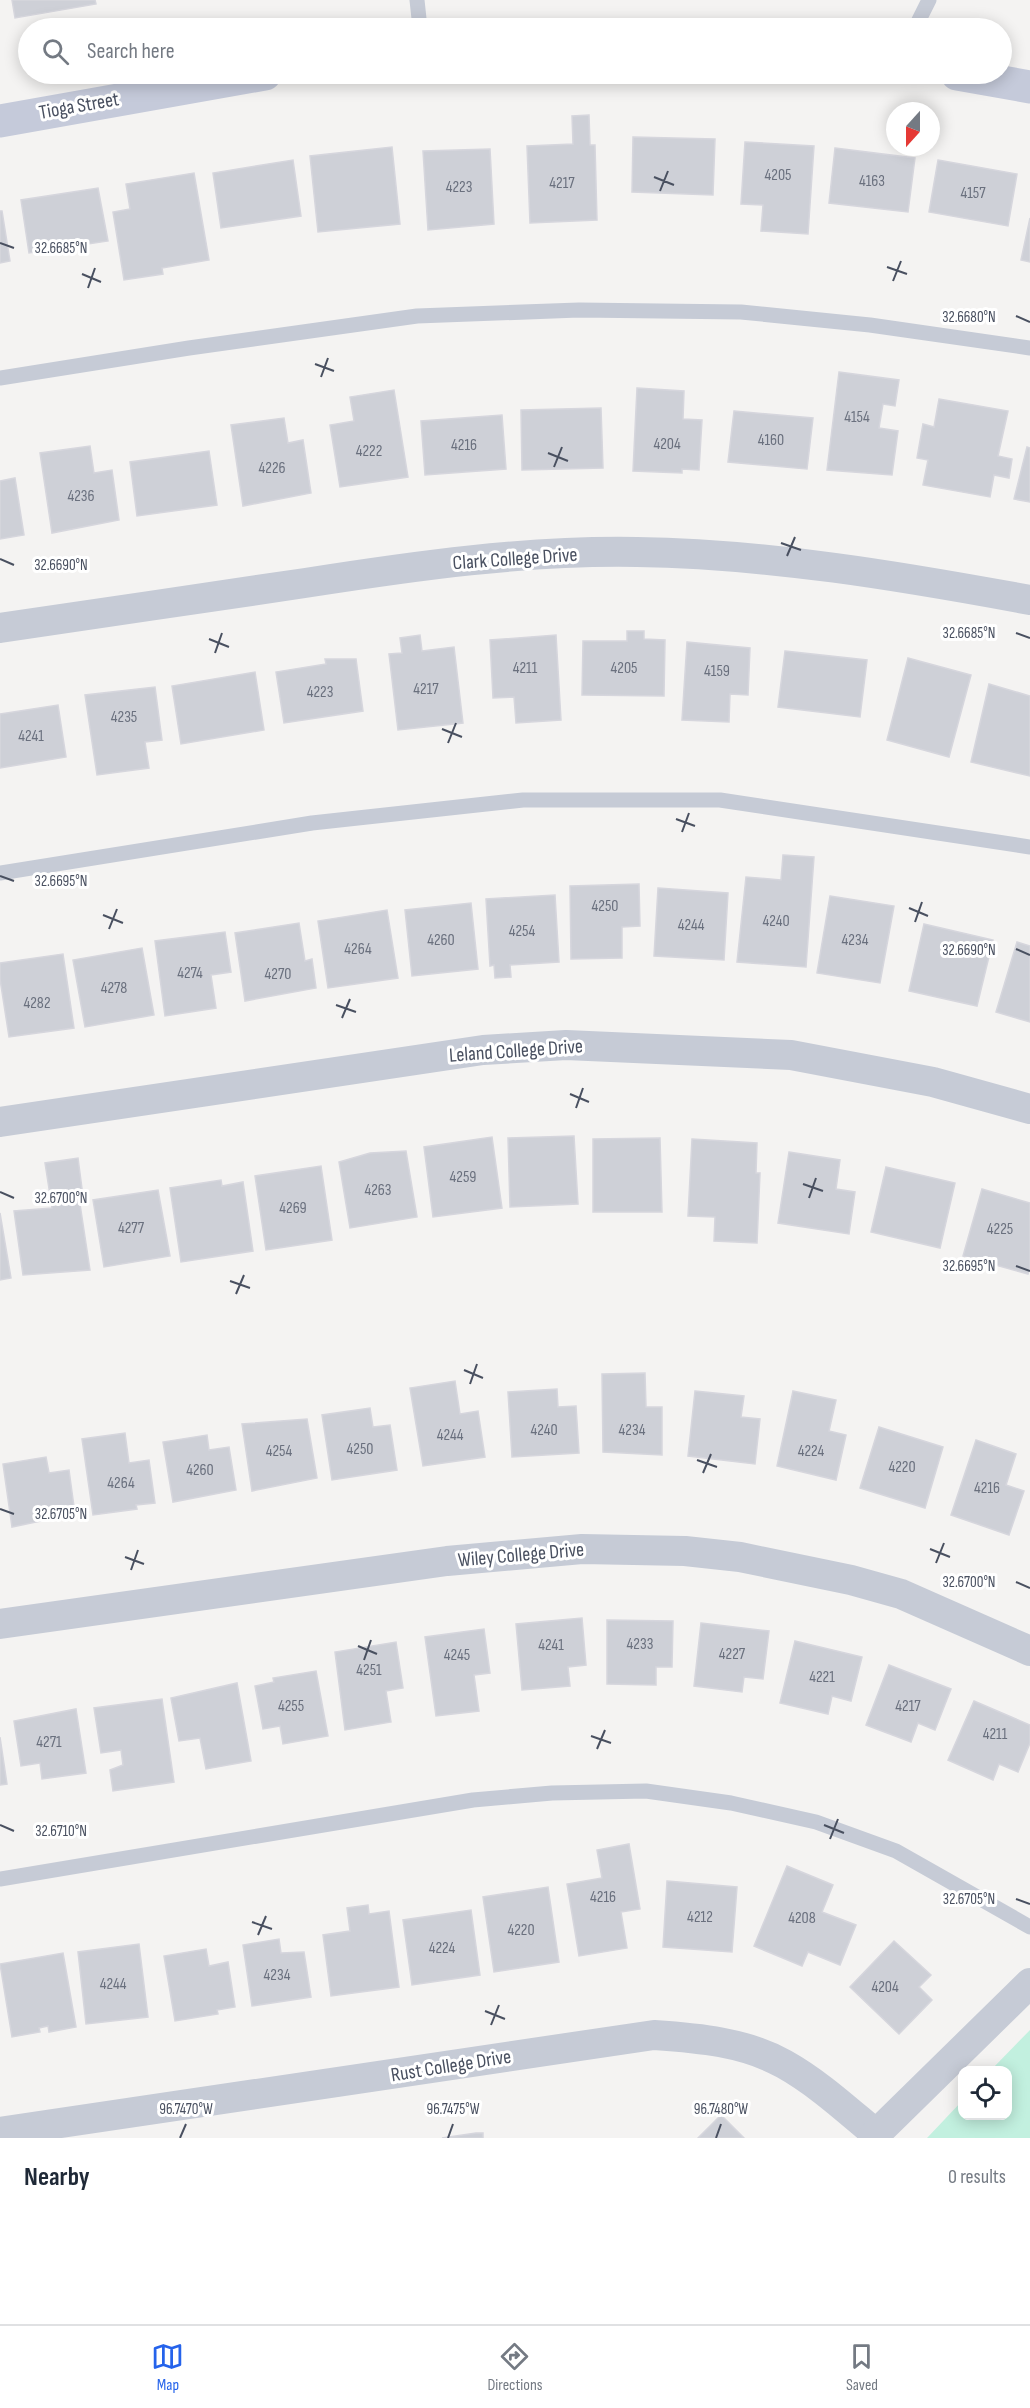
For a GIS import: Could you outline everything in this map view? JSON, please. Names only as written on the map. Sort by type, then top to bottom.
[{"type":"street","name":"Tioga Street","points":[[0,121],[209,84]]},
{"type":"street","points":[[1012,84],[1030,87]]},
{"type":"street","name":"Clark College Drive","points":[[0,628],[374,572],[512,556],[636,552],[768,559],[935,582],[1030,600]]},
{"type":"street","name":"Leland College Drive","points":[[0,1122],[483,1050],[566,1045],[791,1055],[933,1082],[1030,1109]]},
{"type":"street","name":"Wiley College Drive","points":[[0,1624],[447,1561],[582,1549],[685,1551],[740,1557],[901,1594],[1030,1651]]},
{"type":"street","points":[[874,2136],[1030,1983]]},
{"type":"street","name":"Rust College Drive","points":[[0,2132],[654,2035],[697,2038],[739,2046],[783,2063],[824,2092],[874,2136]]},
{"type":"lane","points":[[417,0],[419,18]]},
{"type":"lane","points":[[920,18],[929,0]]},
{"type":"lane","points":[[0,378],[405,318],[579,310],[741,312],[870,325],[1030,348]]},
{"type":"lane","points":[[0,873],[312,823],[523,800],[720,800],[1030,847]]},
{"type":"lane","points":[[0,1879],[473,1800],[552,1793],[645,1791],[731,1803],[816,1822],[896,1851],[1030,1927]]},
{"type":"green space","points":[[1030,2030],[1030,2138],[927,2138],[958,2105],[958,2120],[1012,2120],[1012,2066],[995,2066]]},
{"type":"building","points":[[12,0],[95,0],[96,4],[15,18]]},
{"type":"building","points":[[589,115],[590,145],[595,145],[597,220],[530,223],[527,146],[573,144],[572,116]]},
{"type":"building","points":[[633,137],[715,139],[713,195],[632,192]]},
{"type":"building","points":[[745,142],[814,146],[808,234],[761,231],[763,205],[741,204]]},
{"type":"building","points":[[392,147],[400,224],[318,232],[310,156]]},
{"type":"building","points":[[835,148],[915,158],[908,212],[829,203]]},
{"type":"building","points":[[490,149],[494,224],[428,230],[423,151]]},
{"type":"building","points":[[293,160],[301,216],[221,228],[213,173]]},
{"type":"building","points":[[938,160],[1017,174],[1008,226],[929,212]]},
{"type":"building","points":[[194,173],[209,260],[162,268],[163,274],[124,280],[113,212],[130,209],[126,184]]},
{"type":"building","points":[[98,188],[108,241],[29,253],[21,200]]},
{"type":"building","points":[[0,211],[2,211],[10,261],[0,263]]},
{"type":"building","points":[[1030,218],[1030,262],[1021,260]]},
{"type":"building","points":[[839,372],[899,380],[895,406],[883,404],[879,428],[898,431],[892,475],[827,470]]},
{"type":"building","points":[[637,388],[684,391],[683,419],[702,420],[699,470],[682,469],[682,473],[633,471]]},
{"type":"building","points":[[394,390],[408,477],[340,487],[330,425],[354,421],[350,397]]},
{"type":"building","points":[[939,399],[1008,411],[998,456],[1012,459],[1009,478],[994,475],[990,497],[923,485],[928,460],[917,458],[923,424],[934,427]]},
{"type":"building","points":[[601,408],[603,468],[522,470],[521,410]]},
{"type":"building","points":[[734,411],[813,418],[807,469],[728,462]]},
{"type":"building","points":[[502,415],[506,469],[425,475],[421,421]]},
{"type":"building","points":[[284,418],[288,443],[303,440],[311,493],[243,506],[231,425]]},
{"type":"building","points":[[90,446],[94,473],[112,470],[119,520],[52,533],[40,453]]},
{"type":"building","points":[[1027,447],[1030,448],[1030,502],[1014,499]]},
{"type":"building","points":[[209,451],[217,505],[137,516],[130,462]]},
{"type":"building","points":[[15,478],[24,535],[0,539],[0,481]]},
{"type":"building","points":[[627,631],[644,631],[644,639],[665,640],[664,696],[582,695],[583,641],[627,641]]},
{"type":"building","points":[[420,635],[422,651],[454,647],[463,723],[398,730],[389,654],[402,653],[400,638]]},
{"type":"building","points":[[556,635],[561,720],[516,723],[514,697],[493,698],[490,640]]},
{"type":"building","points":[[687,642],[750,648],[748,695],[730,694],[729,722],[682,720]]},
{"type":"building","points":[[785,651],[867,660],[860,717],[778,707]]},
{"type":"building","points":[[908,658],[971,675],[949,757],[887,740]]},
{"type":"building","points":[[325,659],[356,659],[363,711],[284,723],[276,672],[326,664]]},
{"type":"building","points":[[255,672],[264,730],[181,744],[172,686]]},
{"type":"building","points":[[989,684],[1030,696],[1030,776],[971,762]]},
{"type":"building","points":[[155,687],[162,740],[145,742],[149,768],[97,775],[85,695]]},
{"type":"building","points":[[58,705],[66,757],[0,768],[0,714]]},
{"type":"building","points":[[783,855],[814,857],[806,967],[737,962],[746,877],[781,880]]},
{"type":"building","points":[[639,884],[640,926],[622,927],[622,958],[571,959],[570,886]]},
{"type":"building","points":[[658,888],[728,893],[724,960],[654,956]]},
{"type":"building","points":[[555,895],[559,962],[510,965],[511,977],[495,978],[494,965],[490,966],[486,899]]},
{"type":"building","points":[[830,896],[894,906],[880,983],[817,973]]},
{"type":"building","points":[[471,903],[478,969],[412,976],[405,910]]},
{"type":"building","points":[[387,910],[398,978],[328,988],[318,921]]},
{"type":"building","points":[[299,923],[305,961],[312,959],[316,988],[245,1001],[235,933]]},
{"type":"building","points":[[924,924],[993,940],[977,1006],[909,991]]},
{"type":"building","points":[[225,932],[231,972],[211,975],[216,1008],[165,1016],[155,941]]},
{"type":"building","points":[[1017,942],[1030,946],[1030,1022],[996,1012]]},
{"type":"building","points":[[142,948],[154,1015],[85,1027],[73,960]]},
{"type":"building","points":[[63,954],[74,1028],[9,1037],[0,979],[0,963]]},
{"type":"building","points":[[574,1136],[578,1204],[510,1207],[508,1138]]},
{"type":"building","points":[[492,1137],[502,1208],[433,1217],[424,1147]]},
{"type":"building","points":[[660,1138],[662,1212],[593,1212],[593,1139]]},
{"type":"building","points":[[692,1139],[757,1143],[756,1173],[760,1173],[757,1243],[714,1241],[715,1217],[688,1216]]},
{"type":"building","points":[[406,1151],[417,1217],[350,1228],[339,1162],[370,1153]]},
{"type":"building","points":[[789,1152],[840,1160],[836,1189],[855,1192],[849,1234],[778,1223]]},
{"type":"building","points":[[78,1158],[84,1204],[80,1204],[90,1270],[23,1275],[14,1211],[52,1208],[45,1163]]},
{"type":"building","points":[[321,1166],[332,1240],[266,1250],[255,1176]]},
{"type":"building","points":[[886,1167],[955,1183],[940,1248],[871,1232]]},
{"type":"building","points":[[221,1180],[222,1186],[243,1182],[253,1251],[181,1262],[170,1188]]},
{"type":"building","points":[[982,1189],[1030,1203],[1030,1267],[1028,1274],[963,1256]]},
{"type":"building","points":[[158,1190],[170,1256],[104,1267],[93,1200]]},
{"type":"building","points":[[0,1213],[11,1278],[0,1280]]},
{"type":"building","points":[[645,1373],[646,1407],[662,1407],[662,1455],[603,1452],[602,1374]]},
{"type":"building","points":[[455,1381],[460,1414],[478,1411],[485,1457],[423,1466],[410,1388]]},
{"type":"building","points":[[557,1389],[558,1407],[576,1406],[579,1453],[512,1457],[508,1392]]},
{"type":"building","points":[[695,1391],[744,1396],[741,1417],[760,1419],[755,1464],[688,1456]]},
{"type":"building","points":[[793,1391],[836,1400],[829,1431],[846,1435],[836,1480],[777,1466]]},
{"type":"building","points":[[370,1408],[373,1427],[390,1425],[397,1470],[332,1480],[322,1415]]},
{"type":"building","points":[[307,1419],[317,1478],[252,1491],[242,1424]]},
{"type":"building","points":[[879,1427],[943,1447],[925,1508],[860,1488]]},
{"type":"building","points":[[125,1433],[129,1463],[149,1460],[155,1503],[136,1505],[137,1509],[93,1515],[82,1439]]},
{"type":"building","points":[[207,1435],[209,1450],[229,1447],[236,1490],[173,1502],[163,1442]]},
{"type":"building","points":[[976,1440],[1016,1454],[1006,1485],[1024,1491],[1009,1535],[951,1515]]},
{"type":"building","points":[[46,1457],[49,1473],[69,1470],[75,1514],[12,1527],[3,1464]]},
{"type":"building","points":[[582,1618],[586,1665],[568,1667],[570,1686],[522,1690],[516,1624]]},
{"type":"building","points":[[607,1620],[673,1621],[672,1667],[656,1667],[656,1685],[607,1684]]},
{"type":"building","points":[[701,1623],[769,1631],[763,1679],[744,1677],[742,1692],[694,1686]]},
{"type":"building","points":[[484,1629],[490,1673],[474,1675],[479,1711],[436,1716],[425,1637]]},
{"type":"building","points":[[795,1641],[862,1657],[851,1701],[832,1696],[828,1714],[780,1703]]},
{"type":"building","points":[[396,1642],[403,1688],[386,1691],[391,1722],[345,1730],[335,1652]]},
{"type":"building","points":[[889,1665],[951,1689],[935,1730],[918,1723],[911,1742],[866,1725]]},
{"type":"building","points":[[316,1671],[328,1736],[283,1744],[280,1726],[263,1729],[255,1686],[274,1682],[273,1678]]},
{"type":"building","points":[[237,1683],[251,1761],[206,1769],[200,1738],[179,1741],[171,1698]]},
{"type":"building","points":[[162,1699],[174,1782],[113,1791],[110,1770],[123,1765],[121,1750],[101,1753],[94,1708]]},
{"type":"building","points":[[974,1701],[1030,1725],[1030,1743],[1018,1772],[999,1764],[993,1780],[948,1760]]},
{"type":"building","points":[[76,1709],[86,1773],[42,1779],[40,1763],[21,1766],[14,1721]]},
{"type":"building","points":[[0,1737],[7,1784],[0,1785]]},
{"type":"building","points":[[629,1844],[640,1909],[621,1912],[627,1948],[579,1956],[567,1884],[602,1878],[597,1850]]},
{"type":"building","points":[[787,1866],[833,1885],[822,1912],[856,1925],[840,1965],[808,1952],[802,1966],[754,1946]]},
{"type":"building","points":[[667,1881],[737,1887],[732,1952],[663,1947]]},
{"type":"building","points":[[548,1887],[559,1962],[494,1972],[483,1897]]},
{"type":"building","points":[[368,1905],[369,1914],[389,1911],[399,1987],[331,1996],[323,1935],[350,1931],[347,1908]]},
{"type":"building","points":[[471,1910],[480,1975],[412,1985],[403,1920]]},
{"type":"building","points":[[279,1939],[281,1953],[304,1952],[311,1997],[252,2006],[243,1945]]},
{"type":"building","points":[[894,1941],[931,1975],[919,1987],[932,2000],[899,2034],[850,1987]]},
{"type":"building","points":[[139,1944],[148,2017],[86,2024],[78,1952]]},
{"type":"building","points":[[206,1949],[209,1966],[228,1962],[235,2007],[217,2010],[218,2014],[175,2021],[164,1956]]},
{"type":"building","points":[[63,1953],[76,2027],[49,2032],[48,2026],[39,2028],[40,2032],[12,2037],[0,1964]]},
{"type":"building","points":[[721,2115],[744,2138],[698,2138]]},
{"type":"building","points":[[483,2133],[483,2138],[442,2138]]}]
